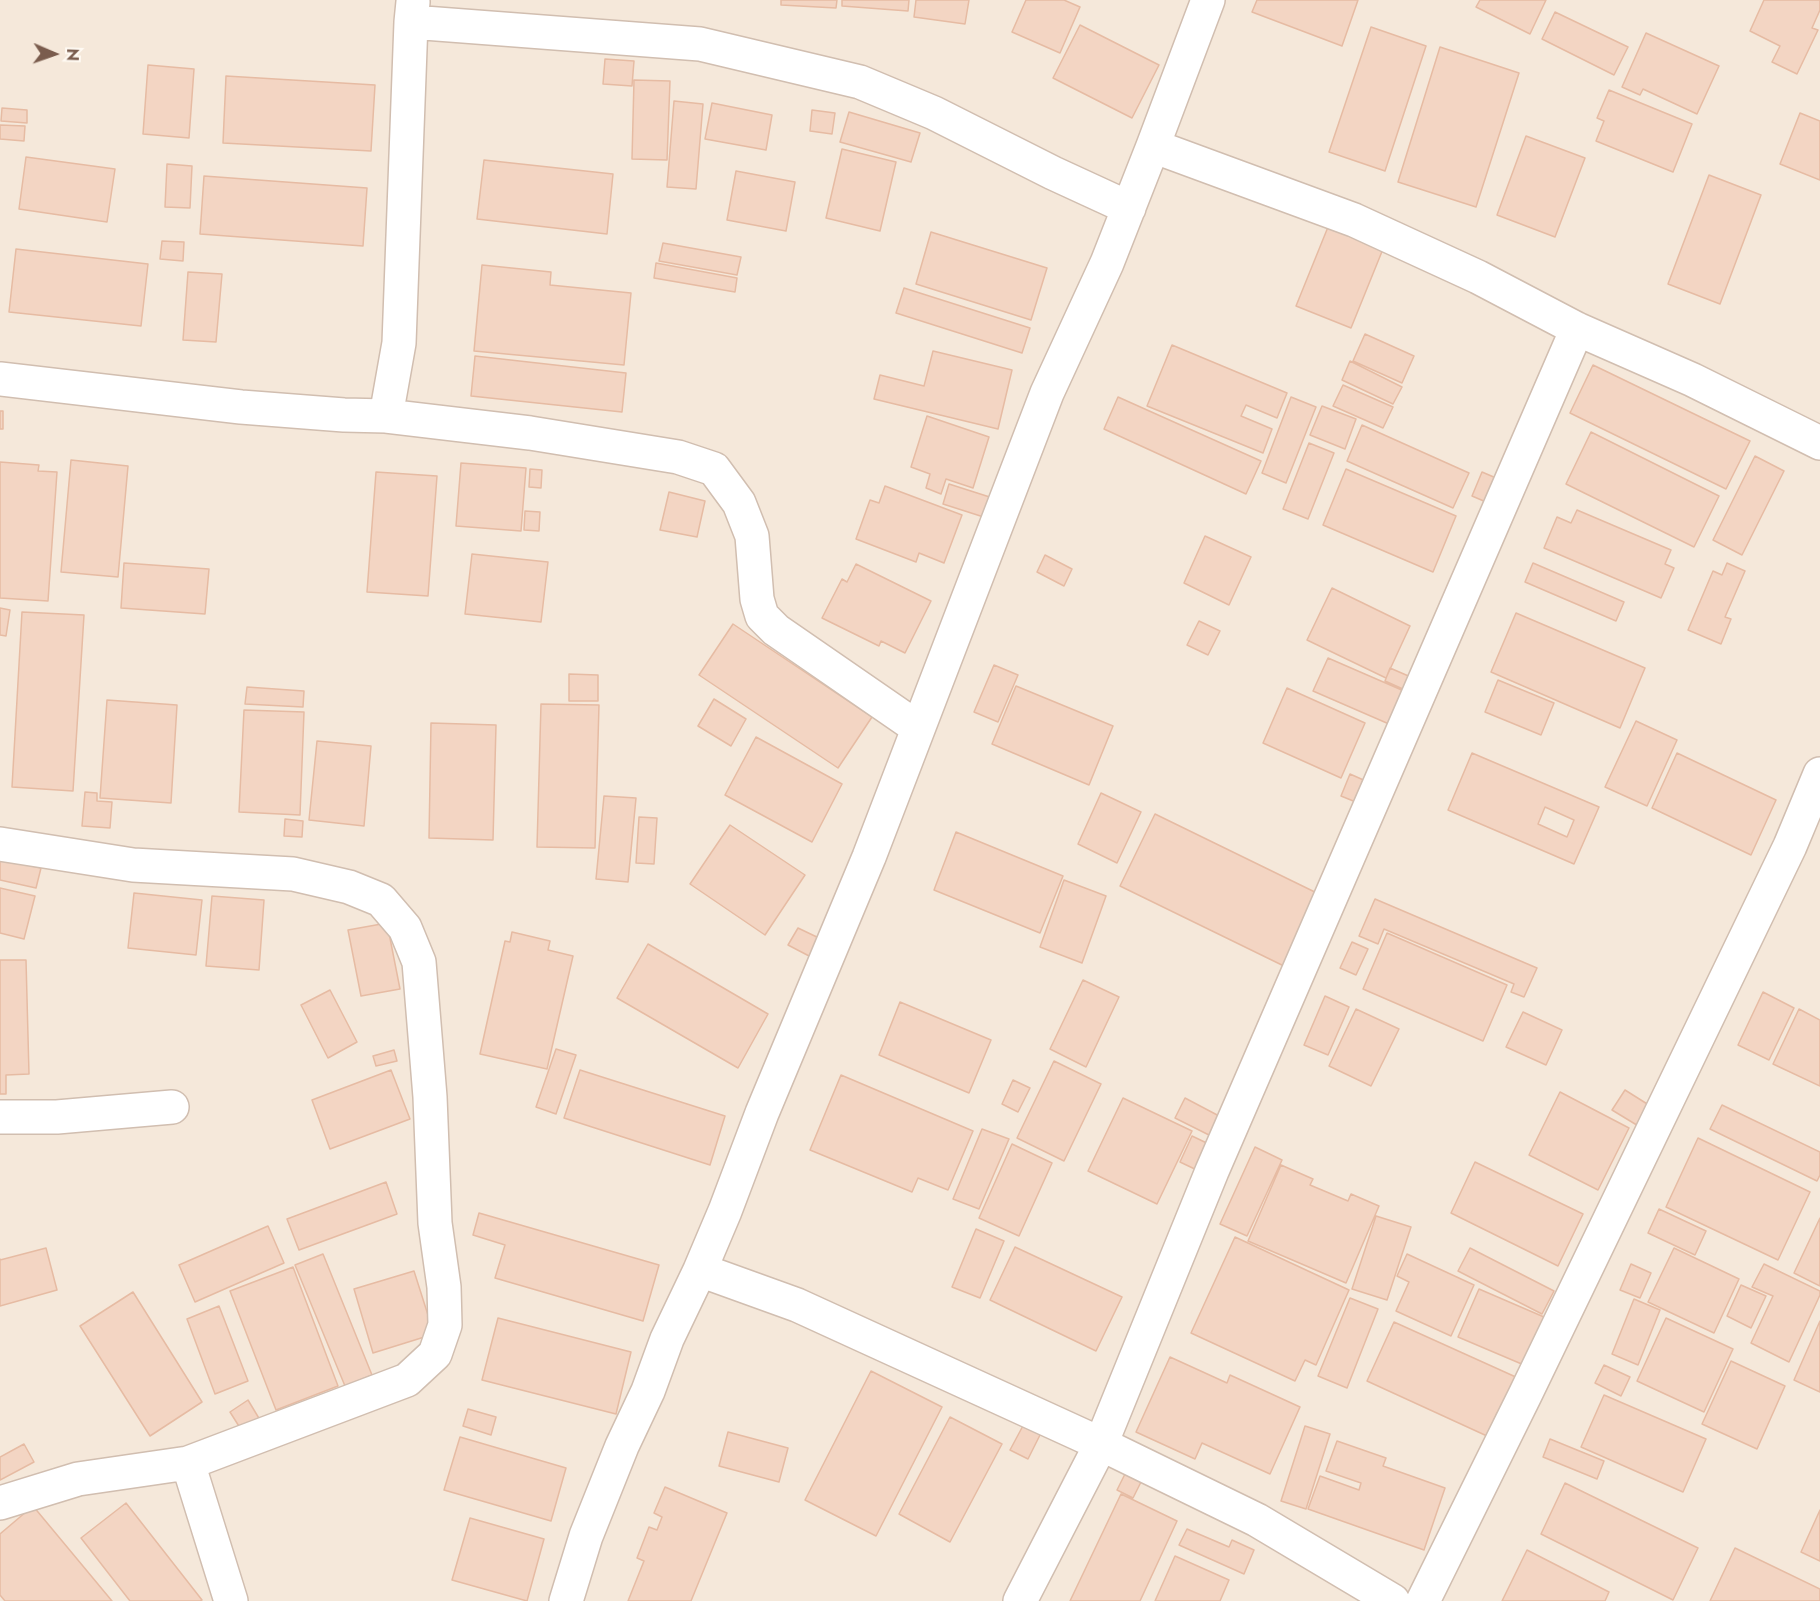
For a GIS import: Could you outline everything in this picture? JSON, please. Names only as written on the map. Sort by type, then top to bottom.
[{"type":"street","points":[[566,1601],[586,1536],[622,1446],[725,1211],[762,1113],[869,857],[1047,393],[1107,263],[1208,0]]},
{"type":"street","points":[[386,416],[399,343],[412,11],[700,44],[860,82],[934,113],[1053,173],[1129,208]]},
{"type":"street","points":[[1153,146],[1354,220],[1478,277],[1577,329],[1693,380],[1820,443]]},
{"type":"street","points":[[1020,1601],[1101,1444],[1217,1160],[1577,329]]},
{"type":"street","points":[[0,379],[241,407],[386,416],[530,433],[678,457],[714,469],[739,503],[752,536],[757,599],[762,616],[776,630],[918,728]]},
{"type":"street","points":[[1423,1601],[1790,846],[1820,774]]},
{"type":"street","points":[[0,844],[132,865],[293,874],[349,887],[381,900],[405,928],[419,962],[430,1097],[435,1223],[444,1287],[445,1325],[435,1354],[407,1380],[188,1463],[78,1479],[0,1503]]},
{"type":"street","points":[[0,1117],[57,1117],[172,1107]]},
{"type":"street","points":[[700,1270],[797,1305],[1101,1444],[1257,1520],[1394,1601]]},
{"type":"street","points":[[188,1463],[231,1601]]},
{"type":"shaded area","points":[[0,0],[1820,0],[1820,1601],[0,1601]]},
{"type":"building","points":[[781,0],[837,0],[836,8],[781,5]]},
{"type":"building","points":[[842,0],[909,0],[908,11],[842,6]]},
{"type":"building","points":[[916,0],[969,0],[965,24],[914,17]]},
{"type":"building","points":[[1026,0],[1064,0],[1080,7],[1060,53],[1012,32]]},
{"type":"building","points":[[1257,0],[1358,0],[1342,46],[1252,12]]},
{"type":"building","points":[[1480,0],[1546,0],[1530,34],[1476,7]]},
{"type":"building","points":[[1764,0],[1820,0],[1820,10],[1812,28],[1818,30],[1797,74],[1772,62],[1780,46],[1750,31]]},
{"type":"building","points":[[1555,12],[1628,47],[1614,75],[1542,39]]},
{"type":"building","points":[[1080,25],[1159,65],[1132,118],[1053,78]]},
{"type":"building","points":[[1371,27],[1426,46],[1385,171],[1329,152]]},
{"type":"building","points":[[1646,33],[1719,66],[1697,114],[1643,89],[1640,95],[1622,87]]},
{"type":"building","points":[[1440,47],[1519,73],[1476,207],[1398,182]]},
{"type":"building","points":[[605,59],[634,61],[632,86],[603,84]]},
{"type":"building","points":[[148,65],[194,69],[189,138],[143,134]]},
{"type":"building","points":[[226,76],[375,85],[371,151],[223,143]]},
{"type":"building","points":[[634,80],[670,81],[667,160],[632,159]]},
{"type":"building","points":[[1609,90],[1692,124],[1673,172],[1596,141],[1604,121],[1597,118]]},
{"type":"building","points":[[674,101],[703,104],[696,189],[667,187]]},
{"type":"building","points":[[712,103],[772,115],[766,150],[705,139]]},
{"type":"building","points":[[2,108],[27,110],[27,123],[1,121]]},
{"type":"building","points":[[812,110],[835,113],[832,134],[810,131]]},
{"type":"building","points":[[849,112],[920,133],[911,162],[840,142]]},
{"type":"building","points":[[1800,113],[1820,121],[1820,180],[1780,164]]},
{"type":"building","points":[[0,125],[25,126],[24,141],[0,139]]},
{"type":"building","points":[[1526,136],[1585,158],[1555,237],[1497,215]]},
{"type":"building","points":[[842,149],[896,162],[880,231],[826,218]]},
{"type":"building","points":[[26,157],[115,169],[107,222],[19,209]]},
{"type":"building","points":[[484,160],[613,174],[607,234],[477,219]]},
{"type":"building","points":[[167,164],[192,166],[190,208],[165,207]]},
{"type":"building","points":[[736,171],[795,182],[786,231],[727,220]]},
{"type":"building","points":[[1709,175],[1761,195],[1720,304],[1668,284]]},
{"type":"building","points":[[204,176],[367,188],[363,246],[200,234]]},
{"type":"building","points":[[1328,227],[1383,249],[1351,328],[1296,306]]},
{"type":"building","points":[[931,232],[1047,268],[1031,320],[916,284]]},
{"type":"building","points":[[162,241],[184,242],[183,261],[160,259]]},
{"type":"building","points":[[663,243],[741,257],[737,275],[659,261]]},
{"type":"building","points":[[16,249],[148,264],[141,326],[9,312]]},
{"type":"building","points":[[656,263],[737,278],[735,292],[654,278]]},
{"type":"building","points":[[482,265],[551,272],[550,285],[631,293],[624,365],[474,351]]},
{"type":"building","points":[[188,272],[222,274],[216,342],[183,340]]},
{"type":"building","points":[[904,288],[1030,328],[1022,353],[896,313]]},
{"type":"building","points":[[1365,334],[1414,356],[1402,383],[1353,361]]},
{"type":"building","points":[[1172,345],[1287,393],[1277,418],[1246,405],[1241,416],[1272,429],[1263,453],[1147,406]]},
{"type":"building","points":[[933,351],[1012,370],[998,429],[874,399],[880,375],[924,386]]},
{"type":"building","points":[[475,356],[626,373],[622,412],[471,396]]},
{"type":"building","points":[[1350,361],[1402,387],[1393,404],[1342,380]]},
{"type":"building","points":[[1593,365],[1750,441],[1726,489],[1570,413]]},
{"type":"building","points":[[1343,385],[1393,407],[1383,428],[1333,406]]},
{"type":"building","points":[[1118,397],[1261,461],[1246,494],[1104,429]]},
{"type":"building","points":[[1291,397],[1316,407],[1286,483],[1262,473]]},
{"type":"building","points":[[1322,406],[1356,419],[1345,449],[1310,435]]},
{"type":"building","points":[[0,411],[3,411],[3,429],[0,429]]},
{"type":"building","points":[[927,416],[989,437],[973,488],[946,479],[941,494],[926,488],[930,474],[911,467]]},
{"type":"building","points":[[1362,425],[1469,473],[1453,508],[1347,461]]},
{"type":"building","points":[[1591,432],[1719,496],[1694,547],[1566,484]]},
{"type":"building","points":[[1309,443],[1334,453],[1308,519],[1283,509]]},
{"type":"building","points":[[1755,456],[1784,471],[1742,555],[1713,540]]},
{"type":"building","points":[[71,460],[128,466],[118,577],[61,572]]},
{"type":"building","points":[[0,462],[39,465],[38,471],[57,472],[48,601],[0,598]]},
{"type":"building","points":[[461,463],[526,468],[521,531],[456,526]]},
{"type":"building","points":[[530,469],[542,470],[541,488],[529,487]]},
{"type":"building","points":[[1346,469],[1456,516],[1433,572],[1323,525]]},
{"type":"building","points":[[376,472],[437,476],[428,596],[367,592]]},
{"type":"building","points":[[1482,472],[1503,481],[1493,505],[1472,496]]},
{"type":"building","points":[[949,484],[999,500],[993,520],[943,504]]},
{"type":"building","points":[[885,486],[962,515],[944,563],[919,553],[916,562],[856,539],[870,500],[879,503]]},
{"type":"building","points":[[669,492],[705,501],[697,537],[660,530]]},
{"type":"building","points":[[1577,510],[1671,550],[1665,564],[1674,568],[1661,598],[1544,548],[1557,517],[1571,523]]},
{"type":"building","points":[[525,511],[540,512],[539,531],[524,530]]},
{"type":"building","points":[[1205,536],[1251,557],[1229,605],[1184,583]]},
{"type":"building","points":[[472,554],[548,562],[541,622],[465,614]]},
{"type":"building","points":[[1045,555],[1072,569],[1064,586],[1037,572]]},
{"type":"building","points":[[124,563],[209,569],[205,614],[121,608]]},
{"type":"building","points":[[1533,563],[1624,602],[1616,621],[1525,582]]},
{"type":"building","points":[[1727,563],[1745,571],[1725,617],[1731,619],[1721,644],[1688,630],[1713,571],[1722,575]]},
{"type":"building","points":[[856,564],[931,601],[905,653],[881,641],[879,646],[822,618],[842,579],[847,582]]},
{"type":"building","points":[[1332,588],[1410,626],[1386,678],[1307,640]]},
{"type":"building","points":[[0,608],[10,610],[6,636],[0,635]]},
{"type":"building","points":[[22,612],[84,615],[73,791],[12,787]]},
{"type":"building","points":[[1516,613],[1645,668],[1620,728],[1491,672]]},
{"type":"building","points":[[1199,621],[1220,631],[1208,655],[1187,645]]},
{"type":"building","points":[[733,624],[872,717],[838,768],[699,675]]},
{"type":"building","points":[[1328,658],[1404,691],[1389,724],[1313,691]]},
{"type":"building","points":[[994,665],[1018,675],[998,722],[974,712]]},
{"type":"building","points":[[1390,668],[1420,681],[1414,694],[1385,681]]},
{"type":"building","points":[[569,674],[598,675],[598,701],[569,701]]},
{"type":"building","points":[[1498,680],[1554,703],[1541,735],[1485,712]]},
{"type":"building","points":[[1016,686],[1113,726],[1089,785],[992,744]]},
{"type":"building","points":[[247,687],[304,691],[303,707],[245,704]]},
{"type":"building","points":[[1287,688],[1365,723],[1341,778],[1263,743]]},
{"type":"building","points":[[714,699],[746,719],[731,746],[698,726]]},
{"type":"building","points":[[107,700],[177,705],[171,803],[100,798]]},
{"type":"building","points":[[541,704],[599,705],[595,848],[537,847]]},
{"type":"building","points":[[244,710],[304,712],[300,815],[239,812]]},
{"type":"building","points":[[1636,721],[1677,740],[1647,806],[1605,787]]},
{"type":"building","points":[[431,723],[496,725],[493,840],[429,838]]},
{"type":"building","points":[[756,737],[842,784],[812,842],[725,795]]},
{"type":"building","points":[[317,741],[371,746],[364,826],[309,820]]},
{"type":"building","points":[[1472,753],[1599,807],[1574,864],[1448,810]],"holes":[[[1545,807],[1574,820],[1567,837],[1538,824]]]},
{"type":"building","points":[[1677,753],[1776,800],[1751,855],[1652,808]]},
{"type":"building","points":[[1350,774],[1377,786],[1368,807],[1341,796]]},
{"type":"building","points":[[85,792],[97,793],[97,801],[112,802],[110,828],[82,826]]},
{"type":"building","points":[[1101,793],[1141,812],[1117,863],[1078,844]]},
{"type":"building","points":[[604,796],[636,798],[628,882],[596,879]]},
{"type":"building","points":[[1155,814],[1323,896],[1288,968],[1120,886]]},
{"type":"building","points":[[639,817],[657,818],[654,864],[636,863]]},
{"type":"building","points":[[285,819],[303,821],[302,837],[284,836]]},
{"type":"building","points":[[730,825],[805,875],[765,935],[690,884]]},
{"type":"building","points":[[956,832],[1063,876],[1040,933],[934,890]]},
{"type":"building","points":[[0,859],[41,868],[36,888],[0,880]]},
{"type":"building","points":[[1064,880],[1106,896],[1082,963],[1040,947]]},
{"type":"building","points":[[0,888],[35,896],[24,939],[0,933]]},
{"type":"building","points":[[134,893],[202,900],[196,955],[128,948]]},
{"type":"building","points":[[212,896],[264,900],[259,970],[206,966]]},
{"type":"building","points":[[1375,899],[1537,968],[1524,997],[1511,992],[1514,984],[1384,929],[1378,944],[1359,936]]},
{"type":"building","points":[[387,923],[400,989],[361,996],[348,930]]},
{"type":"building","points":[[798,928],[821,939],[811,957],[788,945]]},
{"type":"building","points":[[512,932],[550,941],[548,950],[573,956],[547,1069],[480,1054],[505,941],[510,942]]},
{"type":"building","points":[[1387,933],[1507,985],[1483,1041],[1363,989]]},
{"type":"building","points":[[1352,942],[1368,949],[1356,975],[1340,968]]},
{"type":"building","points":[[648,944],[768,1014],[738,1068],[617,998]]},
{"type":"building","points":[[0,960],[26,960],[29,1074],[6,1075],[6,1094],[0,1094]]},
{"type":"building","points":[[1083,980],[1119,997],[1086,1067],[1050,1049]]},
{"type":"building","points":[[330,990],[357,1042],[328,1058],[301,1005]]},
{"type":"building","points":[[1763,992],[1794,1008],[1769,1060],[1738,1045]]},
{"type":"building","points":[[1325,996],[1349,1007],[1328,1055],[1304,1045]]},
{"type":"building","points":[[900,1002],[991,1040],[969,1093],[879,1055]]},
{"type":"building","points":[[1356,1009],[1399,1029],[1371,1086],[1329,1066]]},
{"type":"building","points":[[1799,1009],[1820,1020],[1820,1086],[1773,1064]]},
{"type":"building","points":[[1523,1012],[1562,1030],[1546,1065],[1506,1047]]},
{"type":"building","points":[[556,1049],[576,1055],[556,1114],[536,1107]]},
{"type":"building","points":[[394,1050],[397,1061],[376,1066],[373,1056]]},
{"type":"building","points":[[1054,1061],[1101,1084],[1064,1161],[1017,1138]]},
{"type":"building","points":[[391,1070],[410,1119],[330,1149],[312,1100]]},
{"type":"building","points":[[580,1070],[725,1116],[710,1165],[564,1118]]},
{"type":"building","points":[[841,1075],[973,1131],[948,1190],[918,1178],[912,1192],[810,1150]]},
{"type":"building","points":[[1013,1080],[1030,1088],[1018,1112],[1002,1104]]},
{"type":"building","points":[[1625,1090],[1652,1107],[1640,1127],[1612,1110]]},
{"type":"building","points":[[1560,1092],[1629,1128],[1598,1190],[1529,1155]]},
{"type":"building","points":[[1123,1098],[1192,1131],[1157,1204],[1088,1171]]},
{"type":"building","points":[[1185,1098],[1221,1117],[1211,1136],[1175,1118]]},
{"type":"building","points":[[1722,1105],[1820,1152],[1820,1175],[1817,1181],[1710,1129]]},
{"type":"building","points":[[982,1129],[1009,1139],[979,1209],[953,1199]]},
{"type":"building","points":[[1192,1136],[1213,1146],[1201,1172],[1180,1162]]},
{"type":"building","points":[[1698,1138],[1810,1192],[1778,1260],[1666,1207]]},
{"type":"building","points":[[1012,1144],[1052,1163],[1019,1236],[979,1218]]},
{"type":"building","points":[[1255,1147],[1282,1160],[1247,1236],[1220,1224]]},
{"type":"building","points":[[1475,1162],[1583,1214],[1558,1266],[1451,1213]]},
{"type":"building","points":[[1281,1165],[1313,1179],[1310,1185],[1348,1201],[1351,1194],[1379,1206],[1346,1283],[1248,1241]]},
{"type":"building","points":[[386,1182],[397,1214],[299,1250],[287,1219]]},
{"type":"building","points":[[1659,1209],[1706,1231],[1695,1255],[1648,1233]]},
{"type":"building","points":[[479,1213],[659,1265],[643,1321],[495,1278],[505,1245],[473,1235]]},
{"type":"building","points":[[1376,1216],[1411,1227],[1387,1300],[1352,1289]]},
{"type":"building","points":[[1820,1218],[1820,1286],[1794,1273]]},
{"type":"building","points":[[268,1226],[284,1263],[195,1302],[179,1265]]},
{"type":"building","points":[[976,1229],[1004,1241],[980,1298],[952,1287]]},
{"type":"building","points":[[1235,1237],[1349,1290],[1316,1365],[1305,1360],[1295,1381],[1191,1333]]},
{"type":"building","points":[[1015,1247],[1122,1297],[1096,1351],[990,1300]]},
{"type":"building","points":[[46,1248],[57,1290],[0,1306],[0,1260]]},
{"type":"building","points":[[1470,1248],[1554,1291],[1542,1314],[1458,1271]]},
{"type":"building","points":[[1674,1248],[1739,1279],[1714,1333],[1648,1302]]},
{"type":"building","points":[[323,1254],[372,1375],[345,1386],[295,1265]]},
{"type":"building","points":[[1407,1254],[1474,1285],[1451,1336],[1396,1311],[1409,1282],[1397,1276]]},
{"type":"building","points":[[1631,1264],[1651,1273],[1640,1298],[1620,1290]]},
{"type":"building","points":[[1764,1264],[1820,1291],[1789,1362],[1751,1343],[1773,1296],[1752,1287]]},
{"type":"building","points":[[293,1267],[338,1386],[276,1410],[230,1291]]},
{"type":"building","points":[[414,1271],[434,1334],[373,1353],[354,1289]]},
{"type":"building","points":[[1741,1285],[1766,1296],[1751,1328],[1727,1316]]},
{"type":"building","points":[[1479,1289],[1544,1317],[1524,1365],[1458,1337]]},
{"type":"building","points":[[133,1292],[202,1402],[150,1436],[80,1326]]},
{"type":"building","points":[[1350,1298],[1378,1309],[1347,1388],[1318,1376]]},
{"type":"building","points":[[1634,1299],[1660,1310],[1638,1365],[1612,1354]]},
{"type":"building","points":[[219,1306],[248,1381],[215,1394],[187,1319]]},
{"type":"building","points":[[498,1318],[631,1352],[616,1414],[482,1380]]},
{"type":"building","points":[[1666,1318],[1733,1349],[1704,1412],[1637,1381]]},
{"type":"building","points":[[1820,1321],[1820,1392],[1794,1380]]},
{"type":"building","points":[[1394,1322],[1518,1378],[1502,1415],[1497,1413],[1487,1436],[1367,1381]]},
{"type":"building","points":[[1170,1357],[1227,1383],[1230,1375],[1300,1407],[1270,1474],[1202,1443],[1195,1459],[1136,1432]]},
{"type":"building","points":[[1731,1361],[1785,1386],[1757,1449],[1702,1424]]},
{"type":"building","points":[[1604,1365],[1630,1377],[1621,1396],[1595,1383]]},
{"type":"building","points":[[871,1371],[942,1407],[876,1536],[805,1500]]},
{"type":"building","points":[[1604,1395],[1706,1439],[1683,1492],[1581,1447]]},
{"type":"building","points":[[248,1400],[260,1420],[242,1431],[230,1412]]},
{"type":"building","points":[[468,1409],[496,1417],[491,1435],[463,1426]]},
{"type":"building","points":[[950,1417],[1002,1444],[950,1542],[899,1514]]},
{"type":"building","points":[[1025,1422],[1042,1431],[1028,1459],[1010,1450]]},
{"type":"building","points":[[1305,1426],[1330,1434],[1306,1509],[1281,1501]]},
{"type":"building","points":[[728,1432],[788,1448],[779,1482],[719,1466]]},
{"type":"building","points":[[460,1437],[566,1468],[551,1521],[444,1490]]},
{"type":"building","points":[[1550,1439],[1604,1461],[1597,1479],[1543,1457]]},
{"type":"building","points":[[1337,1441],[1386,1458],[1383,1466],[1445,1488],[1424,1550],[1308,1509],[1320,1476],[1359,1490],[1361,1483],[1326,1471]]},
{"type":"building","points":[[24,1444],[34,1462],[0,1480],[0,1457]]},
{"type":"building","points":[[1126,1472],[1142,1480],[1133,1498],[1117,1490]]},
{"type":"building","points":[[1565,1483],[1698,1548],[1673,1600],[1541,1534]]},
{"type":"building","points":[[665,1487],[727,1513],[691,1601],[628,1601],[644,1561],[637,1558],[649,1527],[657,1530],[662,1517],[654,1513]]},
{"type":"building","points":[[1121,1494],[1177,1521],[1140,1601],[1070,1601]]},
{"type":"building","points":[[126,1503],[202,1600],[130,1601],[81,1538]]},
{"type":"building","points":[[33,1506],[112,1601],[5,1601],[0,1595],[0,1534]]},
{"type":"building","points":[[1820,1510],[1820,1561],[1801,1552]]},
{"type":"building","points":[[470,1518],[544,1539],[527,1601],[452,1580]]},
{"type":"building","points":[[1187,1529],[1229,1547],[1232,1540],[1254,1550],[1244,1574],[1179,1545]]},
{"type":"building","points":[[1735,1548],[1820,1589],[1820,1601],[1710,1601]]},
{"type":"building","points":[[1527,1550],[1609,1592],[1605,1601],[1502,1601]]},
{"type":"building","points":[[1175,1556],[1229,1580],[1220,1601],[1155,1601]]}]
